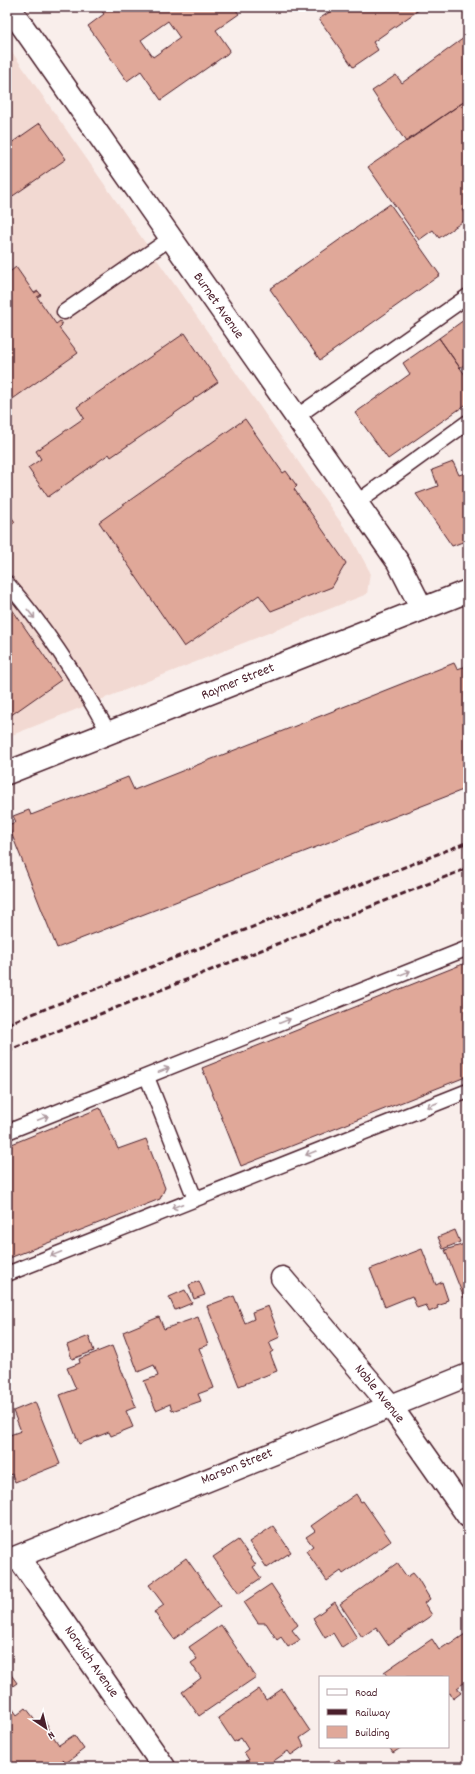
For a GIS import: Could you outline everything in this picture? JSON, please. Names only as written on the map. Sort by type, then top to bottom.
[{"type":"street","name":"Burnet Avenue","points":[[9,7],[398,562],[422,609]]},
{"type":"street","name":"Raymer Street","points":[[7,773],[468,590]]},
{"type":"street","name":"Noble Avenue","points":[[282,1278],[390,1405],[468,1516]]},
{"type":"street","name":"Marson Street","points":[[12,1559],[390,1405],[468,1375]]},
{"type":"street","name":"Norwich Avenue","points":[[12,1559],[164,1767]]},
{"type":"lane","points":[[64,312],[171,238]]},
{"type":"lane","points":[[296,417],[468,296]]},
{"type":"lane","points":[[356,503],[468,422]]},
{"type":"lane","points":[[7,584],[40,624],[90,699],[109,733]]},
{"type":"lane","points":[[7,1132],[468,948]]},
{"type":"lane","points":[[147,1077],[195,1199]]},
{"type":"lane","points":[[7,1274],[468,1091]]},
{"type":"shaded area","points":[[7,45],[351,537],[370,572],[367,594],[7,737]]},
{"type":"building","points":[[105,7],[234,7],[239,14],[216,30],[230,50],[227,54],[161,100],[141,71],[127,81],[88,26],[104,14],[101,10]],"holes":[[[168,21],[180,38],[153,57],[141,40]]]},
{"type":"building","points":[[337,7],[423,7],[373,42],[378,50],[353,67],[319,19]]},
{"type":"building","points":[[468,35],[468,99],[406,142],[372,91],[396,75],[402,83]]},
{"type":"building","points":[[468,99],[468,206],[462,210],[468,218],[439,238],[433,230],[419,240],[368,167]]},
{"type":"building","points":[[40,123],[66,159],[7,200],[7,146]]},
{"type":"building","points":[[390,204],[440,275],[320,360],[270,289]]},
{"type":"building","points":[[16,267],[34,293],[38,291],[41,295],[37,297],[56,324],[60,321],[62,325],[59,328],[78,353],[7,403],[7,274]]},
{"type":"building","points":[[468,317],[468,362],[460,368],[439,338]]},
{"type":"building","points":[[185,333],[218,382],[111,457],[109,454],[48,497],[28,468],[41,459],[36,451],[84,418],[77,407]]},
{"type":"building","points":[[439,338],[468,379],[468,403],[388,459],[355,413],[410,374],[403,363]]},
{"type":"building","points":[[245,419],[283,473],[286,471],[297,486],[294,489],[346,563],[332,587],[271,611],[259,595],[184,647],[99,522]]},
{"type":"building","points":[[453,462],[459,475],[468,472],[468,540],[452,546],[416,494],[438,486],[432,470]]},
{"type":"building","points":[[7,511],[15,522],[7,528]]},
{"type":"building","points":[[7,602],[61,680],[7,718]]},
{"type":"building","points":[[454,663],[457,669],[467,666],[468,670],[468,788],[57,948],[8,825],[16,822],[13,816],[29,810],[31,815],[128,777],[134,790]]},
{"type":"building","points":[[468,962],[468,1076],[241,1166],[202,1068]]},
{"type":"building","points":[[100,1108],[118,1149],[146,1139],[165,1188],[160,1199],[7,1259],[7,1146]]},
{"type":"building","points":[[455,1230],[460,1242],[443,1249],[438,1237]]},
{"type":"building","points":[[468,1243],[468,1297],[464,1298],[445,1250]]},
{"type":"building","points":[[422,1249],[436,1285],[442,1282],[448,1300],[445,1301],[446,1303],[437,1306],[438,1308],[429,1312],[426,1305],[417,1308],[412,1296],[385,1307],[370,1269]]},
{"type":"building","points":[[199,1281],[205,1295],[194,1299],[189,1285]]},
{"type":"building","points":[[185,1290],[192,1303],[175,1310],[169,1297]]},
{"type":"building","points":[[234,1296],[245,1323],[254,1319],[252,1312],[268,1306],[280,1337],[269,1342],[273,1351],[270,1353],[277,1371],[239,1386],[207,1306]]},
{"type":"building","points":[[159,1317],[164,1329],[198,1317],[208,1345],[199,1348],[214,1388],[198,1394],[201,1401],[172,1411],[170,1404],[156,1410],[144,1381],[158,1376],[154,1365],[138,1372],[123,1332]]},
{"type":"building","points":[[89,1336],[94,1351],[72,1359],[67,1345]]},
{"type":"building","points":[[112,1346],[136,1407],[126,1411],[133,1427],[111,1436],[109,1432],[79,1444],[60,1395],[76,1389],[67,1368],[80,1363],[79,1359]]},
{"type":"building","points":[[35,1402],[60,1464],[15,1482],[12,1474],[7,1476],[7,1436],[21,1431],[13,1411]]},
{"type":"building","points":[[356,1494],[361,1502],[363,1501],[391,1541],[343,1574],[341,1571],[327,1581],[306,1551],[313,1546],[306,1537],[315,1531],[311,1526]]},
{"type":"building","points":[[273,1526],[291,1552],[267,1568],[249,1542]]},
{"type":"building","points":[[238,1540],[256,1565],[253,1567],[261,1578],[239,1593],[213,1557]]},
{"type":"building","points":[[186,1558],[220,1606],[174,1639],[154,1612],[164,1605],[149,1585]]},
{"type":"building","points":[[397,1563],[407,1577],[413,1573],[418,1579],[430,1599],[424,1603],[432,1615],[388,1645],[376,1627],[362,1637],[340,1604]]},
{"type":"building","points":[[271,1584],[298,1625],[292,1630],[300,1640],[288,1647],[281,1637],[277,1640],[266,1623],[258,1623],[244,1602]]},
{"type":"building","points":[[335,1602],[357,1638],[342,1648],[333,1633],[325,1638],[313,1618]]},
{"type":"building","points":[[221,1625],[256,1677],[199,1716],[182,1692],[201,1678],[191,1663],[197,1659],[189,1647]]},
{"type":"building","points":[[465,1634],[468,1638],[468,1680],[457,1688],[461,1693],[453,1699],[449,1694],[449,1676],[387,1676],[384,1672],[432,1639],[439,1650],[448,1644],[449,1645]]},
{"type":"building","points":[[7,1669],[17,1683],[7,1690]]},
{"type":"building","points":[[259,1689],[266,1700],[282,1689],[310,1731],[300,1738],[304,1746],[291,1755],[288,1751],[265,1767],[251,1767],[246,1761],[249,1760],[244,1752],[248,1749],[241,1738],[234,1742],[218,1718]]},
{"type":"building","points":[[12,1708],[17,1715],[26,1708],[37,1722],[43,1718],[59,1745],[74,1735],[84,1749],[66,1763],[63,1760],[54,1767],[7,1767],[7,1712]]},
{"type":"building","points":[[390,1748],[400,1748],[393,1753]]},
{"type":"building","points":[[339,1759],[344,1767],[328,1767]]},
{"type":"railway","points":[[7,1024],[468,842]]},
{"type":"railway","points":[[7,1051],[468,868]]}]
